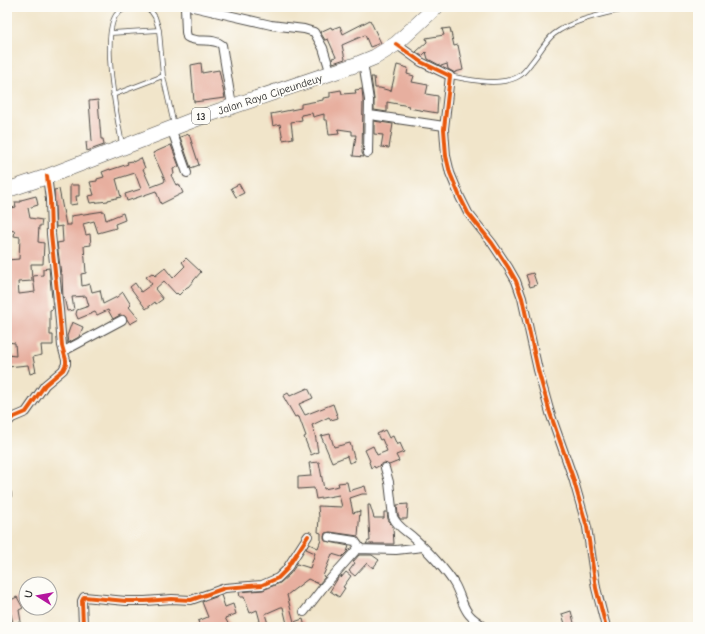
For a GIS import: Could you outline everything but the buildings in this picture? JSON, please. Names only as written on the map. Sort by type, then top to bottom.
[{"type":"highway","name":"13","points":[[396,44],[436,7]]},
{"type":"highway","name":"Jalan Raya Cipeundeuy","points":[[7,190],[232,106],[363,62],[375,57],[396,44]]},
{"type":"street","points":[[185,7],[187,37],[193,40],[219,43],[222,46],[232,106]]},
{"type":"street","points":[[193,7],[271,25],[304,29],[314,32],[323,48],[330,74]]},
{"type":"street","points":[[396,44],[421,62],[450,76],[444,126],[446,156],[450,173],[468,213],[508,267],[522,298],[538,370],[551,418],[573,478],[587,527],[596,588],[605,626]]},
{"type":"street","points":[[363,62],[368,90],[370,115],[368,153]]},
{"type":"street","points":[[370,115],[444,126]]},
{"type":"street","points":[[173,128],[187,173]]},
{"type":"street","points":[[7,423],[12,418],[26,412],[45,385],[63,370],[66,360],[59,317],[47,176]]},
{"type":"street","points":[[64,351],[122,320]]},
{"type":"street","points":[[385,468],[389,482],[393,517],[395,522],[414,538],[450,577],[456,585],[469,615],[484,627]]},
{"type":"street","points":[[7,494],[7,503]]},
{"type":"street","points":[[77,627],[83,625],[82,601],[84,597],[140,601],[172,599],[191,600],[225,588],[262,585],[270,582],[278,578],[286,570],[308,536]]},
{"type":"street","points":[[329,537],[355,541],[360,548]]},
{"type":"street","points":[[304,612],[355,550],[360,548],[368,550],[396,550],[422,547]]},
{"type":"lane","points":[[123,147],[113,95],[111,33],[116,15],[123,9],[129,7]]},
{"type":"lane","points":[[141,7],[151,11],[155,17],[158,30],[163,76],[173,128]]},
{"type":"lane","points":[[450,76],[477,81],[510,80],[520,75],[549,40],[559,31],[575,23],[632,7]]},
{"type":"lane","points":[[111,33],[158,30]]},
{"type":"lane","points":[[113,95],[163,76]]},
{"type":"cycle path","points":[[396,44],[421,62],[450,76],[444,129],[446,156],[450,173],[468,213],[492,243],[508,267],[516,281],[522,298],[538,370],[550,413],[573,478],[587,527],[596,588],[606,627]]},
{"type":"cycle path","points":[[7,423],[12,418],[26,412],[45,385],[63,370],[66,364],[62,346],[47,176]]},
{"type":"cycle path","points":[[77,627],[83,625],[82,601],[84,597],[126,601],[172,599],[191,600],[225,588],[262,585],[278,578],[286,570],[308,536]]}]
